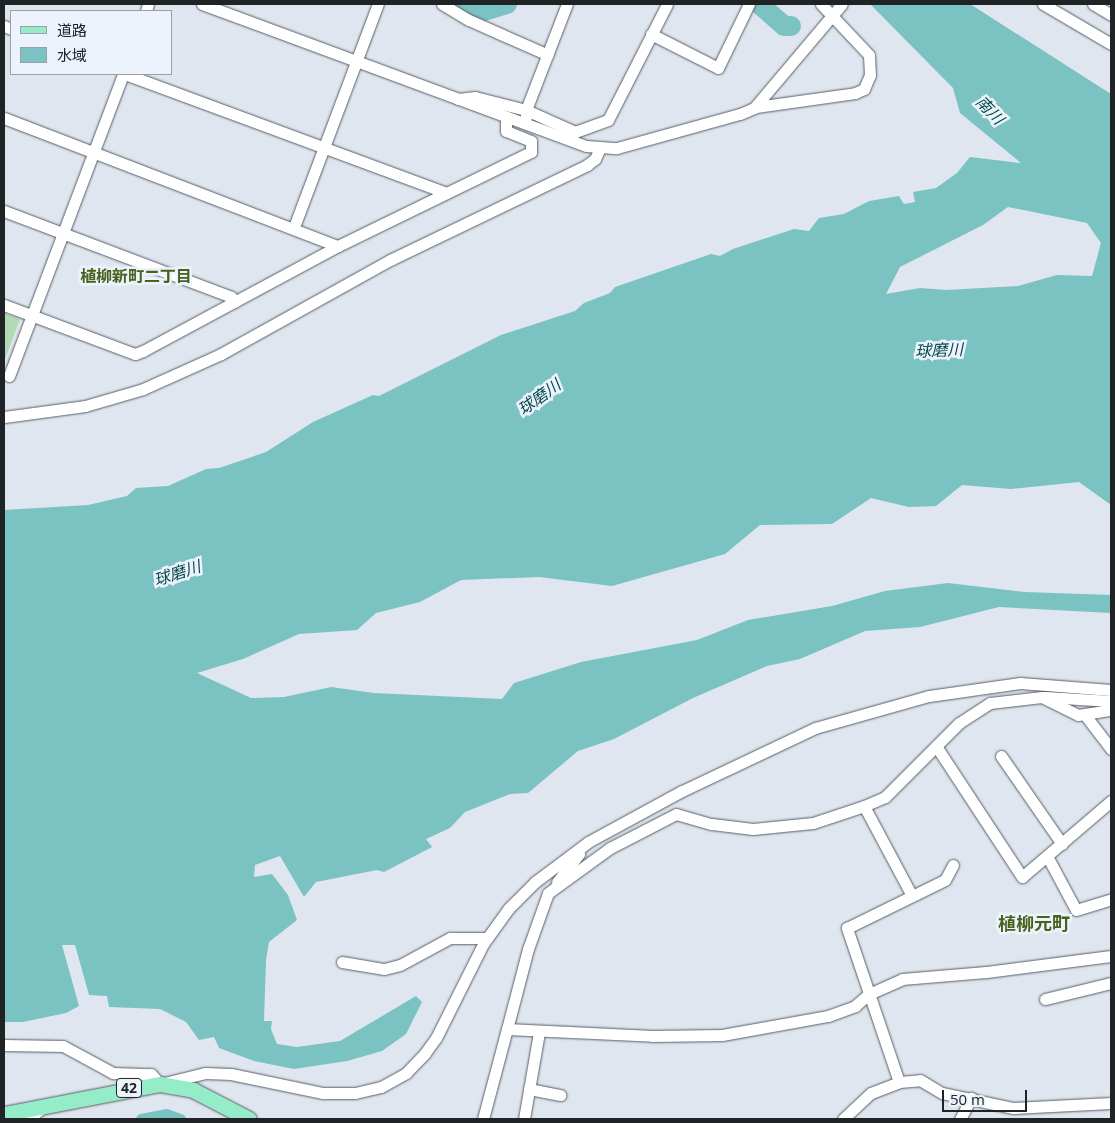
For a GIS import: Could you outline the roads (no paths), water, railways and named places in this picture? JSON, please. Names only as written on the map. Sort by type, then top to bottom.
[{"type":"main road","name":"42","points":[[4,1114],[160,1084],[193,1090],[249,1119]]},
{"type":"street","points":[[202,4],[454,99],[586,146],[600,148],[617,148],[740,114],[768,103],[854,94],[864,89],[870,75],[869,55],[838,9],[821,4]]},
{"type":"street","points":[[294,227],[378,4]]},
{"type":"street","points":[[442,4],[469,20],[548,55]]},
{"type":"street","points":[[523,123],[526,110],[567,4]]},
{"type":"street","points":[[454,99],[475,97],[526,110],[575,132],[608,120],[667,4]]},
{"type":"street","points":[[651,34],[718,68],[748,4]]},
{"type":"street","points":[[1043,4],[1111,44]]},
{"type":"street","points":[[1093,4],[1111,15]]},
{"type":"street","points":[[754,108],[838,9]]},
{"type":"street","points":[[8,376],[92,152],[124,75]]},
{"type":"street","points":[[127,75],[324,146],[446,193]]},
{"type":"street","points":[[4,305],[135,354],[338,246],[531,152],[531,141],[506,131],[506,117]]},
{"type":"street","points":[[4,118],[294,227],[338,246]]},
{"type":"street","points":[[4,417],[85,406],[143,389],[220,354],[390,260],[587,164],[596,159],[600,148]]},
{"type":"street","points":[[4,211],[231,297],[235,302]]},
{"type":"street","points":[[4,1045],[63,1046],[113,1073],[151,1074],[160,1084],[205,1073],[232,1074],[323,1093],[355,1093],[381,1086],[406,1072],[436,1038],[487,938],[509,908],[535,882],[588,842],[763,750],[861,713],[930,696],[1020,683],[1111,690]]},
{"type":"street","points":[[548,893],[610,848],[676,814],[712,824],[753,829],[813,823],[885,797],[959,723],[990,703],[1042,697],[1111,701]]},
{"type":"street","points":[[1042,697],[1084,715],[1111,749]]},
{"type":"street","points":[[1084,715],[1111,710]]},
{"type":"street","points":[[936,746],[1022,877],[1111,801]]},
{"type":"street","points":[[1001,756],[1062,844]]},
{"type":"street","points":[[864,806],[912,896]]},
{"type":"street","points":[[483,1119],[528,949],[548,893],[588,842]]},
{"type":"street","points":[[1047,856],[1076,910],[1111,899]]},
{"type":"street","points":[[899,1082],[847,928],[945,880],[953,865]]},
{"type":"street","points":[[342,962],[384,970],[400,965],[450,938],[487,938]]},
{"type":"street","points":[[507,1029],[653,1036],[722,1035],[828,1016],[855,1006],[869,994],[902,979],[986,972],[1111,956]]},
{"type":"street","points":[[1045,999],[1111,983]]},
{"type":"street","points":[[524,1119],[539,1032]]},
{"type":"street","points":[[843,1119],[872,1093],[899,1082],[920,1080],[942,1093],[1013,1108],[1111,1103]]},
{"type":"street","points":[[529,1089],[560,1095]]},
{"type":"street","points":[[960,1119],[972,1098]]},
{"type":"street","points":[[27,1119],[43,1108]]},
{"type":"water","points":[[870,4],[970,4],[1111,94],[1111,505],[1079,482],[1011,489],[962,485],[936,506],[909,507],[871,498],[832,524],[760,525],[725,554],[612,586],[539,577],[461,580],[420,602],[376,613],[357,630],[299,634],[243,659],[197,673],[251,698],[284,697],[331,687],[374,693],[502,699],[514,683],[581,662],[697,640],[748,620],[832,606],[885,591],[948,583],[1025,592],[1111,595],[1111,613],[999,607],[920,627],[865,631],[800,659],[767,666],[693,698],[614,739],[578,751],[528,793],[510,794],[465,812],[450,828],[426,839],[432,847],[384,872],[377,870],[316,882],[304,897],[280,856],[255,865],[254,877],[272,874],[288,895],[297,920],[269,942],[266,960],[264,1021],[272,1021],[271,1029],[277,1044],[297,1047],[340,1041],[416,996],[422,1002],[406,1034],[382,1051],[347,1061],[294,1069],[254,1061],[219,1048],[214,1037],[199,1040],[186,1022],[160,1009],[109,1007],[107,996],[89,995],[75,945],[62,945],[79,1006],[66,1013],[23,1022],[4,1022],[4,510],[88,505],[127,496],[136,488],[168,486],[206,469],[219,468],[266,452],[313,422],[373,395],[379,396],[501,335],[575,311],[584,303],[610,293],[615,287],[711,254],[720,256],[733,249],[794,229],[809,231],[819,218],[844,214],[869,201],[899,196],[904,204],[915,202],[913,192],[936,188],[957,173],[970,157],[1021,163],[960,113],[953,88]],"holes":[[[1008,207],[1087,223],[1101,243],[1092,276],[1057,275],[1018,286],[946,290],[920,288],[886,294],[900,267],[983,225]]]},
{"type":"waterway","points":[[465,4],[484,11],[507,4]]},
{"type":"waterway","points":[[759,4],[784,26],[791,26]]},
{"type":"waterway","points":[[141,1119],[166,1114],[180,1119]]},
{"type":"district","name":"植柳新町二丁目","points":[[136,276]]},
{"type":"district","name":"植柳元町","points":[[1034,923]]},
{"type":"water label","name":"南川","points":[[990,110]]},
{"type":"water label","name":"球磨川","points":[[939,350]]},
{"type":"water label","name":"球磨川","points":[[539,397]]},
{"type":"water label","name":"球磨川","points":[[177,573]]}]
